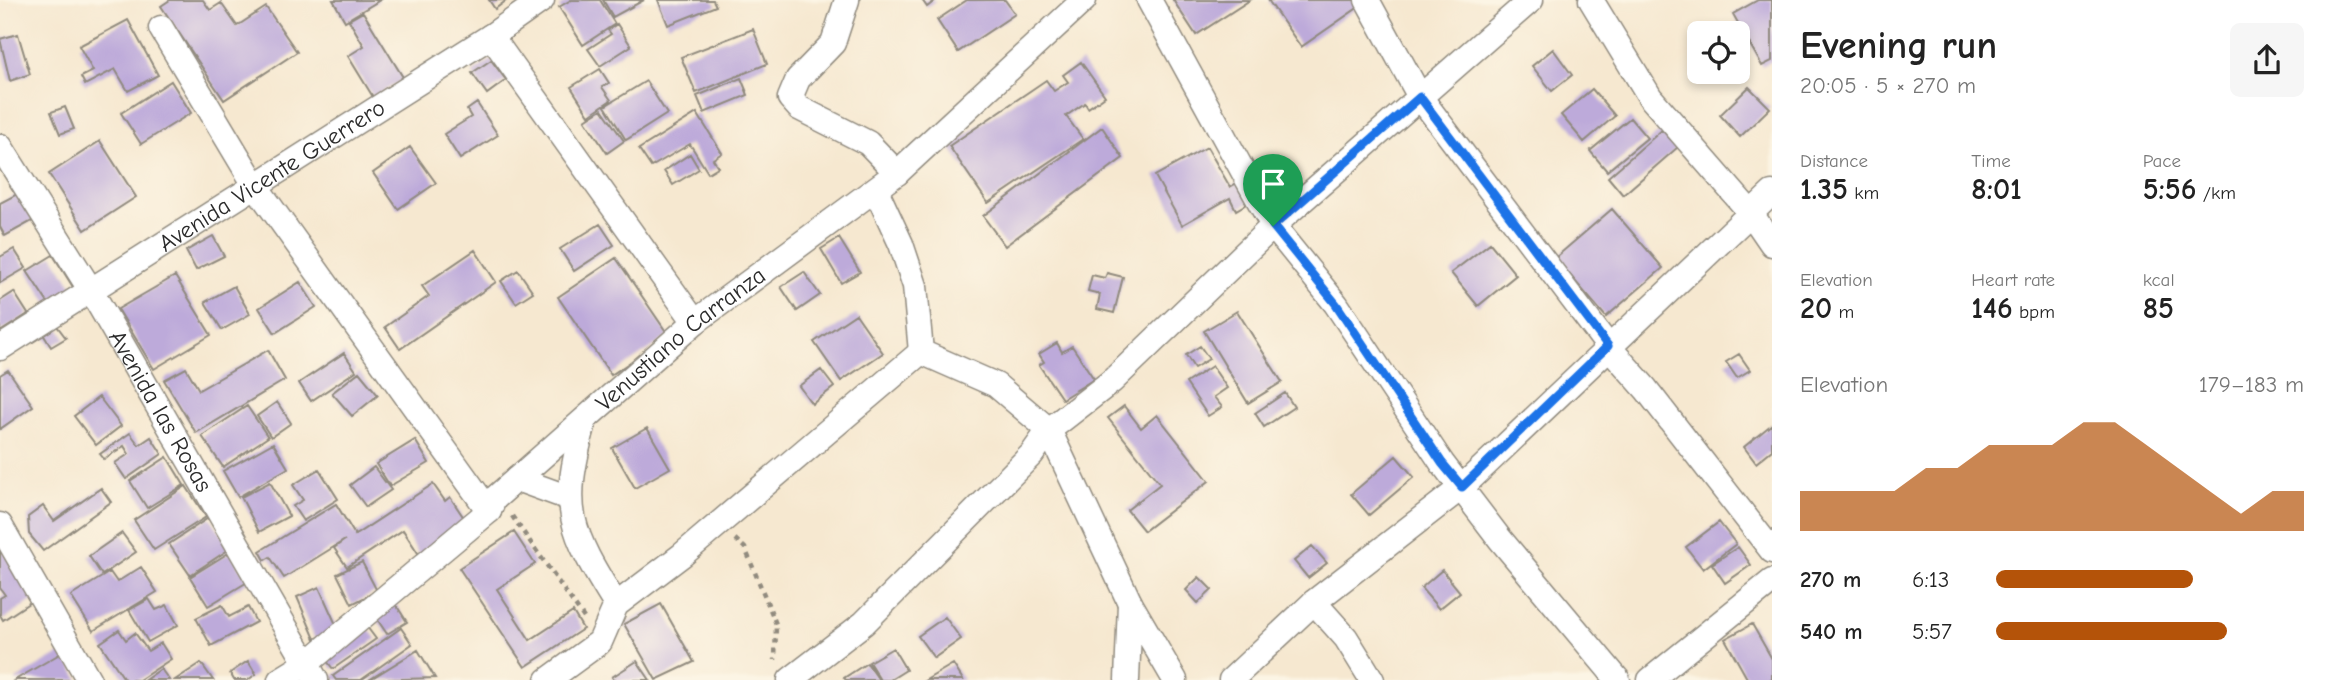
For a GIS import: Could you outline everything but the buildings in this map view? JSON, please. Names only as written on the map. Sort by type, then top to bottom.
[{"type":"street","name":"Avenida Vicente Guerrero","points":[[0,348],[491,36],[542,0]]},
{"type":"street","points":[[848,0],[833,43],[798,79],[790,98],[799,108],[867,143],[897,173]]},
{"type":"street","name":"Venustiano Carranza","points":[[280,680],[311,672],[489,511],[494,499],[695,322],[897,173],[1084,0]]},
{"type":"street","points":[[1149,0],[1273,226],[1336,304],[1442,463],[1500,539],[1618,680]]},
{"type":"street","points":[[1367,0],[1420,97],[1608,346],[1646,389],[1772,551]]},
{"type":"street","points":[[783,674],[864,623],[1032,454],[1049,430],[1112,381],[1273,226],[1531,0]]},
{"type":"street","points":[[1591,0],[1650,97],[1750,212],[1772,244]]},
{"type":"street","points":[[161,28],[255,184],[489,511]]},
{"type":"street","points":[[491,36],[695,322]]},
{"type":"street","name":"Avenida las Rosas","points":[[0,146],[90,289],[311,672]]},
{"type":"street","points":[[876,190],[901,244],[915,286],[921,352]]},
{"type":"street","points":[[1231,680],[1314,602],[1462,487],[1772,193]]},
{"type":"street","points":[[921,352],[996,385],[1049,430],[1130,603],[1175,680]]},
{"type":"street","points":[[548,680],[600,642],[616,605],[720,523],[921,352]]},
{"type":"street","points":[[583,423],[571,468],[569,498],[581,549],[616,605]]},
{"type":"street","points":[[517,479],[545,486],[569,498]]},
{"type":"street","points":[[0,525],[89,680]]},
{"type":"street","points":[[1650,680],[1772,581]]},
{"type":"street","points":[[1314,602],[1346,639],[1372,680]]},
{"type":"street","points":[[1127,680],[1130,603]]},
{"type":"path","points":[[489,511],[505,509],[521,527],[600,642]]},
{"type":"path","points":[[720,523],[745,548],[776,624],[783,674]]},
{"type":"route","points":[[1420,97],[1608,346],[1462,487],[1442,463],[1336,304],[1273,226],[1420,97]]}]
